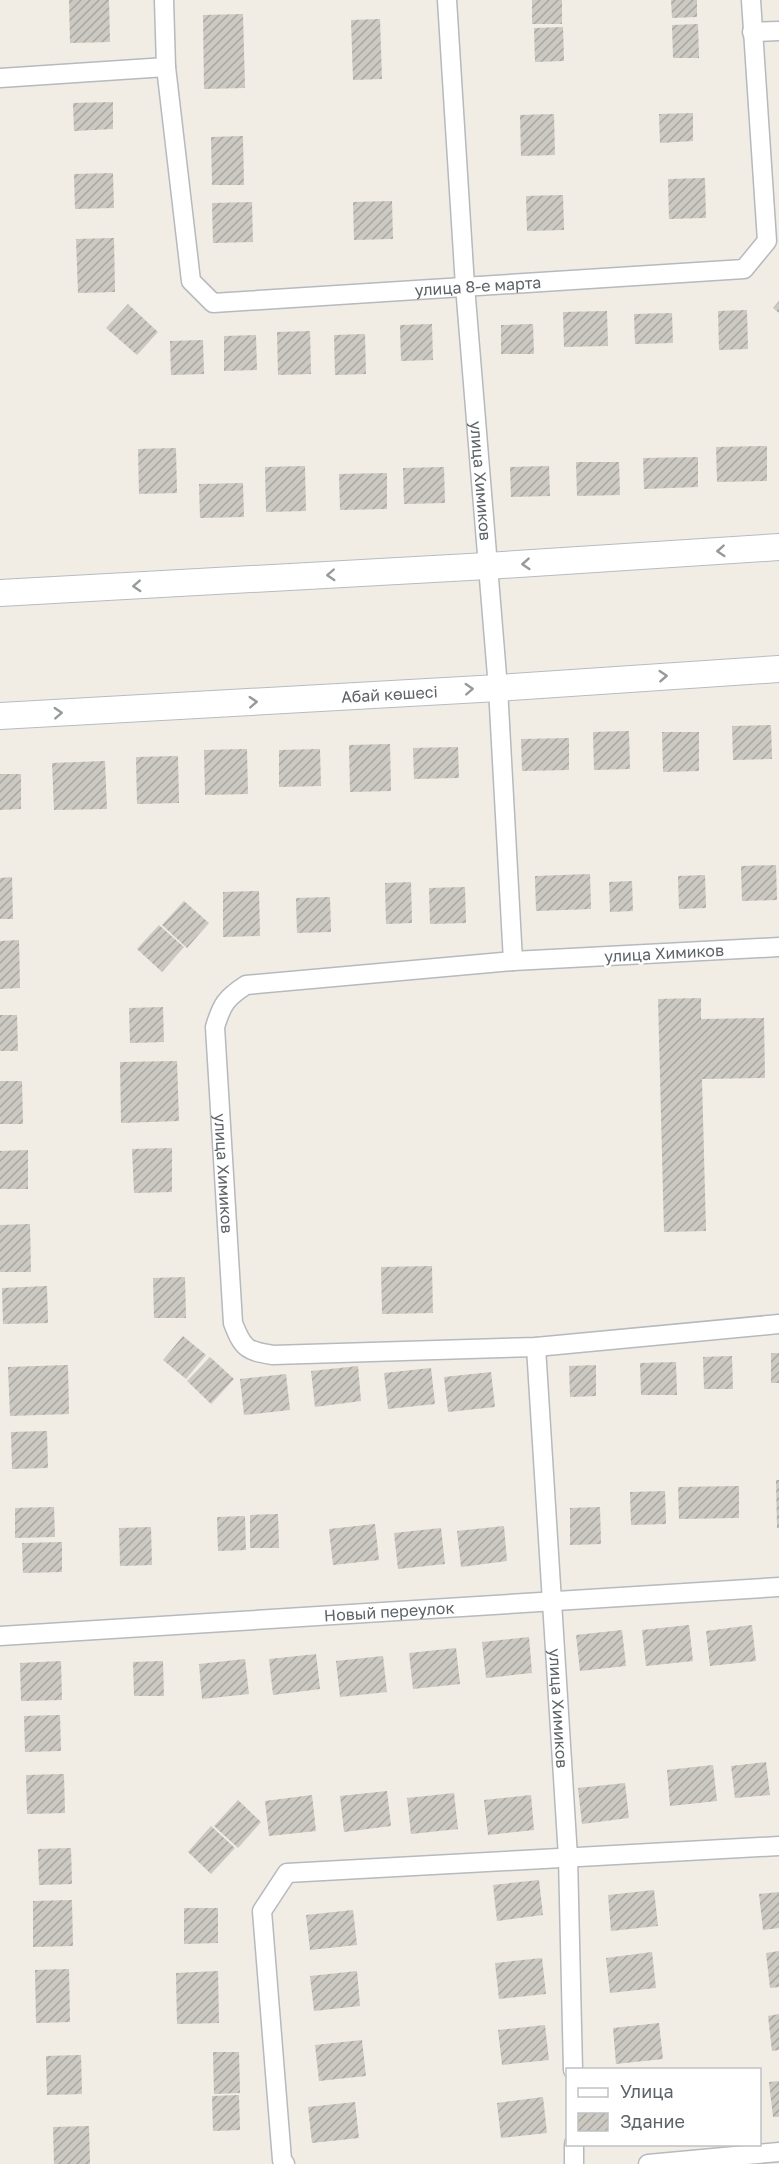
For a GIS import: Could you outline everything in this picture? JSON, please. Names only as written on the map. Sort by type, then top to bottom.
[{"type":"street","name":"улица 8-е марта","points":[[164,0],[166,67],[191,281],[213,303],[744,269],[767,241],[751,0]]},
{"type":"street","name":"улица Химиков","points":[[447,0],[465,286],[498,688],[513,961]]},
{"type":"street","points":[[752,32],[779,31]]},
{"type":"street","points":[[0,78],[166,67]]},
{"type":"street","points":[[0,593],[779,547]]},
{"type":"street","name":"Абай көшесі","points":[[0,716],[498,688],[779,669]]},
{"type":"street","name":"улица Химиков","points":[[779,947],[513,961],[246,985],[233,993],[221,1007],[215,1027],[233,1323],[240,1341],[252,1352],[273,1355],[536,1347],[779,1324]]},
{"type":"street","name":"улица Химиков","points":[[536,1347],[568,1857],[573,2068]]},
{"type":"street","name":"Новый переулок","points":[[0,1636],[779,1587]]},
{"type":"street","points":[[285,2164],[282,2160],[262,1911],[287,1873],[779,1846]]},
{"type":"street","points":[[574,2146],[574,2164]]},
{"type":"street","points":[[648,2164],[779,2152]]},
{"type":"building","points":[[69,0],[109,0],[110,42],[70,43]]},
{"type":"building","points":[[532,0],[562,0],[562,24],[532,24]]},
{"type":"building","points":[[671,0],[697,0],[697,17],[672,18]]},
{"type":"building","points":[[243,14],[245,88],[204,89],[203,15]]},
{"type":"building","points":[[380,19],[382,79],[353,80],[351,20]]},
{"type":"building","points":[[698,24],[699,58],[673,58],[672,25]]},
{"type":"building","points":[[563,27],[564,61],[535,62],[534,28]]},
{"type":"building","points":[[113,102],[113,129],[74,131],[73,103]]},
{"type":"building","points":[[693,113],[693,141],[660,143],[659,114]]},
{"type":"building","points":[[554,114],[555,155],[521,156],[520,115]]},
{"type":"building","points":[[243,136],[244,185],[212,185],[211,137]]},
{"type":"building","points":[[113,173],[114,208],[75,209],[74,174]]},
{"type":"building","points":[[705,178],[706,218],[669,219],[668,179]]},
{"type":"building","points":[[563,195],[564,230],[527,231],[526,196]]},
{"type":"building","points":[[392,201],[393,239],[354,240],[353,202]]},
{"type":"building","points":[[252,202],[253,242],[213,243],[212,203]]},
{"type":"building","points":[[114,238],[115,292],[78,293],[76,239]]},
{"type":"building","points":[[779,301],[779,313],[773,308]]},
{"type":"building","points":[[128,304],[158,332],[137,355],[106,328]]},
{"type":"building","points":[[747,310],[748,349],[719,350],[718,311]]},
{"type":"building","points":[[607,311],[608,346],[564,347],[563,312]]},
{"type":"building","points":[[672,313],[673,343],[635,344],[634,314]]},
{"type":"building","points":[[432,324],[433,360],[401,361],[400,325]]},
{"type":"building","points":[[533,324],[534,354],[501,354],[501,325]]},
{"type":"building","points":[[310,331],[311,374],[278,375],[277,332]]},
{"type":"building","points":[[365,334],[366,374],[335,375],[334,335]]},
{"type":"building","points":[[256,335],[257,370],[224,371],[224,336]]},
{"type":"building","points":[[203,340],[204,374],[171,375],[170,341]]},
{"type":"building","points":[[767,446],[767,481],[717,482],[716,447]]},
{"type":"building","points":[[176,448],[177,493],[139,494],[138,449]]},
{"type":"building","points":[[698,457],[698,487],[644,489],[643,458]]},
{"type":"building","points":[[576,462],[619,462],[620,495],[577,496]]},
{"type":"building","points":[[305,466],[306,511],[266,512],[265,467]]},
{"type":"building","points":[[549,466],[550,496],[511,497],[510,467]]},
{"type":"building","points":[[444,467],[445,503],[404,504],[403,468]]},
{"type":"building","points":[[387,473],[387,509],[340,510],[339,474]]},
{"type":"building","points":[[243,483],[244,517],[200,518],[199,484]]},
{"type":"building","points":[[771,725],[772,759],[733,760],[732,726]]},
{"type":"building","points":[[629,731],[630,769],[594,770],[593,732]]},
{"type":"building","points":[[662,732],[699,732],[699,771],[663,772]]},
{"type":"building","points":[[569,738],[569,770],[522,771],[521,739]]},
{"type":"building","points":[[390,744],[391,791],[350,792],[349,745]]},
{"type":"building","points":[[458,747],[459,778],[414,779],[413,748]]},
{"type":"building","points":[[247,749],[248,794],[205,795],[204,750]]},
{"type":"building","points":[[320,749],[321,786],[279,787],[279,750]]},
{"type":"building","points":[[178,756],[179,803],[137,804],[136,757]]},
{"type":"building","points":[[105,761],[107,809],[54,810],[52,763]]},
{"type":"building","points":[[0,774],[21,774],[21,809],[0,810]]},
{"type":"building","points":[[776,865],[777,900],[742,901],[741,866]]},
{"type":"building","points":[[590,874],[591,909],[536,911],[535,876]]},
{"type":"building","points":[[705,875],[706,908],[679,909],[678,876]]},
{"type":"building","points":[[12,877],[13,919],[0,919],[0,878]]},
{"type":"building","points":[[632,881],[633,911],[610,912],[609,882]]},
{"type":"building","points":[[411,882],[412,923],[386,924],[385,883]]},
{"type":"building","points":[[465,887],[466,923],[430,924],[429,888]]},
{"type":"building","points":[[259,891],[260,936],[223,937],[223,892]]},
{"type":"building","points":[[330,897],[331,932],[297,933],[296,898]]},
{"type":"building","points":[[184,901],[209,923],[187,948],[162,925]]},
{"type":"building","points":[[159,925],[184,947],[162,972],[137,949]]},
{"type":"building","points":[[19,940],[20,988],[0,989],[0,941]]},
{"type":"building","points":[[701,998],[701,1019],[764,1018],[765,1078],[702,1079],[706,1231],[664,1232],[658,999]]},
{"type":"building","points":[[163,1007],[164,1042],[130,1043],[129,1008]]},
{"type":"building","points":[[0,1015],[17,1015],[18,1051],[0,1051]]},
{"type":"building","points":[[177,1061],[179,1121],[121,1123],[120,1062]]},
{"type":"building","points":[[0,1081],[22,1081],[23,1124],[0,1124]]},
{"type":"building","points":[[172,1148],[172,1192],[134,1193],[132,1149]]},
{"type":"building","points":[[28,1150],[28,1189],[0,1189],[0,1151]]},
{"type":"building","points":[[30,1224],[31,1272],[0,1272],[0,1225]]},
{"type":"building","points":[[432,1266],[433,1313],[382,1314],[381,1267]]},
{"type":"building","points":[[185,1277],[186,1318],[154,1318],[153,1278]]},
{"type":"building","points":[[47,1286],[48,1323],[3,1324],[2,1288]]},
{"type":"building","points":[[183,1336],[206,1355],[186,1379],[163,1360]]},
{"type":"building","points":[[771,1353],[779,1353],[779,1383],[771,1383]]},
{"type":"building","points":[[732,1356],[733,1389],[704,1389],[703,1357]]},
{"type":"building","points":[[210,1357],[234,1379],[211,1404],[187,1381]]},
{"type":"building","points":[[676,1362],[677,1395],[641,1395],[640,1363]]},
{"type":"building","points":[[68,1365],[69,1414],[10,1416],[8,1367]]},
{"type":"building","points":[[596,1365],[596,1396],[570,1397],[569,1366]]},
{"type":"building","points":[[358,1366],[361,1401],[315,1407],[311,1371]]},
{"type":"building","points":[[431,1368],[435,1404],[388,1409],[384,1373]]},
{"type":"building","points":[[491,1372],[495,1407],[448,1412],[444,1377]]},
{"type":"building","points":[[286,1374],[290,1410],[244,1415],[240,1379]]},
{"type":"building","points":[[47,1431],[48,1468],[12,1469],[11,1432]]},
{"type":"building","points":[[776,1480],[779,1480],[779,1528],[777,1528]]},
{"type":"building","points":[[739,1486],[739,1518],[679,1519],[678,1487]]},
{"type":"building","points":[[665,1491],[666,1524],[631,1525],[630,1492]]},
{"type":"building","points":[[54,1507],[55,1537],[15,1538],[15,1508]]},
{"type":"building","points":[[600,1507],[601,1544],[570,1545],[570,1508]]},
{"type":"building","points":[[278,1514],[279,1548],[250,1548],[250,1515]]},
{"type":"building","points":[[245,1516],[246,1550],[218,1551],[217,1517]]},
{"type":"building","points":[[375,1524],[379,1560],[333,1565],[329,1529]]},
{"type":"building","points":[[504,1526],[507,1561],[461,1567],[457,1531]]},
{"type":"building","points":[[151,1527],[152,1565],[120,1566],[119,1528]]},
{"type":"building","points":[[441,1528],[445,1564],[398,1569],[394,1533]]},
{"type":"building","points":[[62,1542],[62,1572],[23,1573],[22,1543]]},
{"type":"building","points":[[689,1625],[693,1661],[646,1666],[642,1630]]},
{"type":"building","points":[[752,1625],[756,1661],[710,1666],[706,1631]]},
{"type":"building","points":[[622,1630],[626,1666],[580,1671],[576,1635]]},
{"type":"building","points":[[529,1637],[532,1673],[486,1678],[482,1642]]},
{"type":"building","points":[[456,1648],[460,1684],[413,1689],[409,1653]]},
{"type":"building","points":[[316,1654],[320,1689],[273,1695],[269,1659]]},
{"type":"building","points":[[383,1656],[387,1692],[340,1697],[336,1661]]},
{"type":"building","points":[[245,1659],[249,1694],[202,1699],[199,1664]]},
{"type":"building","points":[[61,1661],[62,1700],[21,1701],[20,1663]]},
{"type":"building","points":[[163,1661],[164,1696],[134,1696],[133,1662]]},
{"type":"building","points":[[60,1715],[61,1751],[25,1752],[24,1716]]},
{"type":"building","points":[[766,1762],[770,1795],[735,1798],[731,1766]]},
{"type":"building","points":[[713,1765],[717,1801],[670,1806],[667,1770]]},
{"type":"building","points":[[64,1774],[65,1813],[27,1814],[26,1775]]},
{"type":"building","points":[[625,1783],[629,1818],[582,1824],[578,1788]]},
{"type":"building","points":[[387,1791],[391,1826],[344,1832],[340,1796]]},
{"type":"building","points":[[454,1793],[458,1829],[411,1834],[407,1798]]},
{"type":"building","points":[[312,1795],[316,1831],[269,1836],[265,1801]]},
{"type":"building","points":[[531,1795],[534,1830],[488,1835],[484,1800]]},
{"type":"building","points":[[238,1800],[261,1822],[238,1848],[214,1826]]},
{"type":"building","points":[[211,1826],[235,1848],[211,1874],[188,1852]]},
{"type":"building","points":[[71,1848],[72,1884],[39,1885],[38,1849]]},
{"type":"building","points":[[539,1880],[543,1915],[497,1921],[493,1885]]},
{"type":"building","points":[[654,1890],[658,1926],[611,1931],[608,1895]]},
{"type":"building","points":[[779,1892],[779,1928],[763,1930],[759,1894]]},
{"type":"building","points":[[72,1900],[73,1946],[33,1947],[33,1901]]},
{"type":"building","points":[[184,1908],[218,1908],[218,1943],[184,1944]]},
{"type":"building","points":[[353,1910],[357,1945],[310,1950],[306,1915]]},
{"type":"building","points":[[779,1951],[779,1987],[770,1988],[766,1953]]},
{"type":"building","points":[[652,1952],[656,1988],[610,1993],[606,1958]]},
{"type":"building","points":[[542,1958],[546,1994],[499,1999],[495,1963]]},
{"type":"building","points":[[69,1969],[70,2022],[36,2023],[35,1970]]},
{"type":"building","points":[[218,1971],[219,2023],[177,2024],[176,1973]]},
{"type":"building","points":[[357,1971],[360,2006],[314,2011],[310,1976]]},
{"type":"building","points":[[779,2014],[779,2050],[772,2051],[768,2016]]},
{"type":"building","points":[[659,2023],[663,2059],[616,2064],[613,2028]]},
{"type":"building","points":[[545,2025],[549,2060],[502,2065],[498,2030]]},
{"type":"building","points":[[362,2040],[366,2076],[319,2081],[315,2045]]},
{"type":"building","points":[[213,2052],[239,2052],[240,2093],[214,2094]]},
{"type":"building","points":[[81,2055],[82,2094],[47,2095],[46,2056]]},
{"type":"building","points":[[779,2081],[779,2117],[773,2117],[769,2082]]},
{"type":"building","points":[[239,2095],[240,2130],[213,2131],[212,2096]]},
{"type":"building","points":[[543,2097],[547,2133],[501,2138],[497,2103]]},
{"type":"building","points":[[355,2102],[359,2138],[312,2143],[308,2107]]},
{"type":"building","points":[[89,2126],[90,2164],[54,2164],[53,2127]]}]
